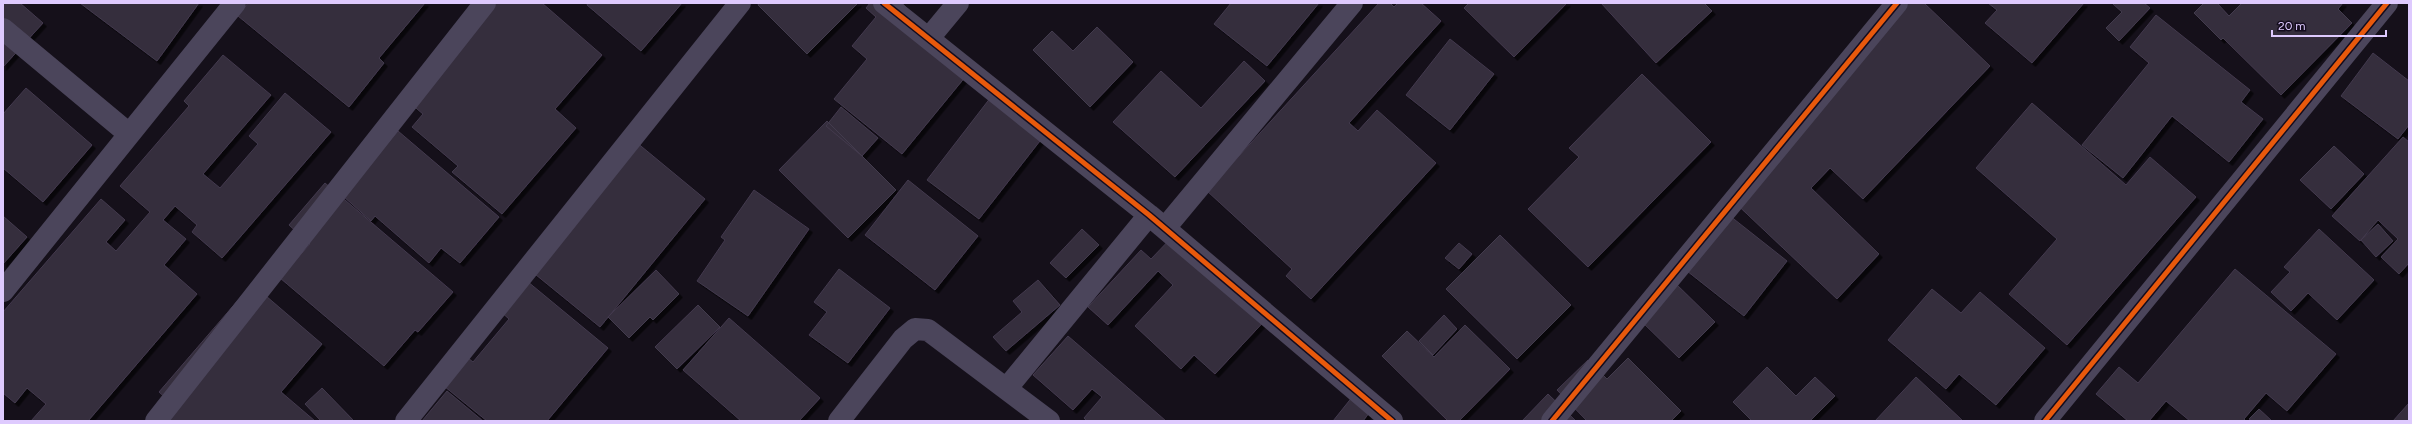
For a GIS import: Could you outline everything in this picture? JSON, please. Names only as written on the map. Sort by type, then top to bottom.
[{"type":"street","points":[[3,291],[235,3]]},
{"type":"street","points":[[156,421],[484,3]]},
{"type":"street","points":[[406,421],[740,3]]},
{"type":"street","points":[[884,3],[1157,222],[1392,421]]},
{"type":"street","points":[[929,38],[958,3]]},
{"type":"street","points":[[1007,388],[1352,3]]},
{"type":"street","points":[[1552,421],[1897,3]]},
{"type":"street","points":[[2045,421],[2387,3]]},
{"type":"street","points":[[3,30],[129,134]]},
{"type":"street","points":[[839,421],[903,339],[915,329],[928,330],[1007,388],[1048,421]]},
{"type":"building","points":[[3,3],[20,3],[43,23],[3,67]]},
{"type":"building","points":[[80,3],[199,3],[157,61]]},
{"type":"building","points":[[248,3],[425,3],[379,58],[384,63],[349,107],[238,16]]},
{"type":"building","points":[[496,3],[542,3],[602,55],[555,109],[576,128],[502,214],[452,172],[458,166],[412,127],[423,114],[410,103]]},
{"type":"building","points":[[588,3],[682,3],[641,51],[587,5]]},
{"type":"building","points":[[759,3],[858,3],[807,54],[758,5]]},
{"type":"building","points":[[870,3],[902,3],[966,76],[902,154],[834,99],[867,59],[852,46],[876,17],[866,8]]},
{"type":"building","points":[[1231,3],[1319,3],[1267,66],[1214,24]]},
{"type":"building","points":[[1379,3],[1390,3],[1394,7],[1398,3],[1421,3],[1441,21],[1349,123],[1358,131],[1377,110],[1436,163],[1311,299],[1286,276],[1292,269],[1207,191]]},
{"type":"building","points":[[1469,3],[1567,3],[1514,57],[1464,8]]},
{"type":"building","points":[[1601,3],[1704,3],[1712,11],[1656,63]]},
{"type":"building","points":[[1893,3],[1924,3],[1990,66],[1863,199],[1830,168],[1811,188],[1879,254],[1837,299],[1729,197]]},
{"type":"building","points":[[1988,3],[2084,3],[2032,63],[1985,23],[1997,10]]},
{"type":"building","points":[[2144,3],[2150,8],[2119,41],[2106,28],[2122,12],[2113,4]]},
{"type":"building","points":[[2204,3],[2217,3],[2229,16],[2242,3],[2343,3],[2338,9],[2352,23],[2281,95],[2223,38],[2221,40],[2194,13]]},
{"type":"building","points":[[2156,15],[2250,90],[2241,102],[2263,119],[2229,162],[2172,116],[2123,178],[2082,145],[2149,63],[2130,47]]},
{"type":"building","points":[[1097,27],[1133,62],[1090,107],[1033,50],[1052,31],[1073,51]]},
{"type":"building","points":[[1450,39],[1494,74],[1450,130],[1406,95]]},
{"type":"building","points":[[2373,53],[2409,81],[2409,125],[2398,139],[2341,96]]},
{"type":"building","points":[[223,55],[271,95],[203,174],[220,188],[258,144],[249,136],[285,93],[331,132],[222,258],[192,232],[197,225],[175,206],[163,220],[186,239],[164,265],[197,294],[88,421],[31,421],[46,404],[27,388],[15,403],[3,393],[3,312],[101,199],[125,220],[106,242],[116,251],[150,212],[120,186],[189,106],[184,101]]},
{"type":"building","points":[[1244,61],[1265,81],[1175,177],[1113,122],[1161,71],[1201,108]]},
{"type":"building","points":[[1642,74],[1711,142],[1588,267],[1528,209],[1579,157],[1569,148]]},
{"type":"building","points":[[26,88],[92,145],[43,202],[3,168],[3,114]]},
{"type":"building","points":[[991,97],[1043,137],[979,219],[927,180]]},
{"type":"building","points":[[2032,103],[2126,185],[2150,157],[2196,197],[2067,345],[2009,294],[2057,239],[1976,168]]},
{"type":"building","points":[[841,107],[878,138],[862,156],[826,126]]},
{"type":"building","points":[[827,121],[896,190],[848,238],[779,170]]},
{"type":"building","points":[[398,131],[499,217],[460,263],[441,248],[429,263],[375,216],[371,221],[343,196]]},
{"type":"building","points":[[2403,137],[2409,142],[2409,263],[2399,274],[2381,257],[2398,239],[2378,220],[2360,241],[2332,216]]},
{"type":"building","points":[[636,142],[705,199],[600,327],[530,270]]},
{"type":"building","points":[[2334,146],[2364,174],[2331,209],[2300,180]]},
{"type":"building","points":[[908,180],[978,236],[935,290],[865,235]]},
{"type":"building","points":[[325,183],[453,292],[418,332],[415,330],[384,366],[280,278],[310,244],[289,225]]},
{"type":"building","points":[[754,190],[809,229],[748,316],[697,281],[725,240],[721,237]]},
{"type":"building","points":[[3,216],[27,237],[3,264]]},
{"type":"building","points":[[1730,216],[1787,261],[1744,316],[1687,271]]},
{"type":"building","points":[[2378,224],[2393,241],[2376,257],[2361,240]]},
{"type":"building","points":[[1082,229],[1099,245],[1066,278],[1050,263]]},
{"type":"building","points":[[2319,229],[2374,280],[2337,320],[2308,293],[2291,311],[2271,292],[2290,272],[2284,267]]},
{"type":"building","points":[[1175,234],[1269,316],[1215,374],[1194,355],[1181,369],[1135,326],[1173,285],[1158,271],[1108,325],[1088,307],[1141,250],[1151,259]]},
{"type":"building","points":[[1500,235],[1571,305],[1517,359],[1446,289]]},
{"type":"building","points":[[1459,243],[1472,254],[1459,269],[1445,258]]},
{"type":"building","points":[[839,269],[890,308],[848,363],[809,335],[827,312],[814,302]]},
{"type":"building","points":[[2235,269],[2336,354],[2287,411],[2266,393],[2244,419],[2246,421],[2190,421],[2166,401],[2149,421],[2128,421],[2096,394],[2119,367],[2138,383]]},
{"type":"building","points":[[656,270],[679,294],[653,320],[650,317],[629,338],[608,317]]},
{"type":"building","points":[[516,272],[608,348],[547,421],[487,421],[439,382],[463,354],[473,362],[509,319],[490,302]]},
{"type":"building","points":[[1038,280],[1060,305],[1006,351],[993,337],[1022,312],[1013,301]]},
{"type":"building","points":[[1673,281],[1715,322],[1679,358],[1638,318]]},
{"type":"building","points":[[252,284],[322,344],[281,392],[315,421],[157,421],[168,400],[159,392]]},
{"type":"building","points":[[1932,289],[1961,313],[1980,292],[2045,348],[1996,405],[1959,374],[1946,389],[1888,340]]},
{"type":"building","points":[[698,305],[720,327],[677,369],[655,347]]},
{"type":"building","points":[[1444,315],[1457,329],[1433,355],[1419,341]]},
{"type":"building","points":[[729,318],[820,398],[799,421],[741,421],[683,370]]},
{"type":"building","points":[[1465,325],[1510,369],[1459,421],[1448,421],[1382,356],[1407,331],[1434,357]]},
{"type":"building","points":[[1068,336],[1166,421],[1087,421],[1084,418],[1102,397],[1092,389],[1073,410],[1033,375]]},
{"type":"building","points":[[1628,358],[1681,411],[1671,421],[1587,421],[1557,390],[1588,360],[1607,379]]},
{"type":"building","points":[[1767,367],[1796,396],[1815,377],[1835,396],[1810,421],[1752,421],[1733,402]]},
{"type":"building","points":[[1916,377],[1962,420],[1962,421],[1875,421]]},
{"type":"building","points":[[322,388],[354,421],[321,421],[305,404]]},
{"type":"building","points":[[447,391],[483,421],[422,421]]},
{"type":"building","points":[[1357,391],[1375,405],[1363,421],[1333,421]]},
{"type":"building","points":[[1548,394],[1576,421],[1522,421]]},
{"type":"building","points":[[2409,403],[2409,421],[2393,421]]},
{"type":"building","points":[[2259,409],[2272,421],[2252,421],[2249,419]]},
{"type":"cycle path","points":[[884,3],[1149,215],[1392,421]]},
{"type":"cycle path","points":[[1552,421],[1897,3]]},
{"type":"cycle path","points":[[2045,421],[2387,3]]}]
